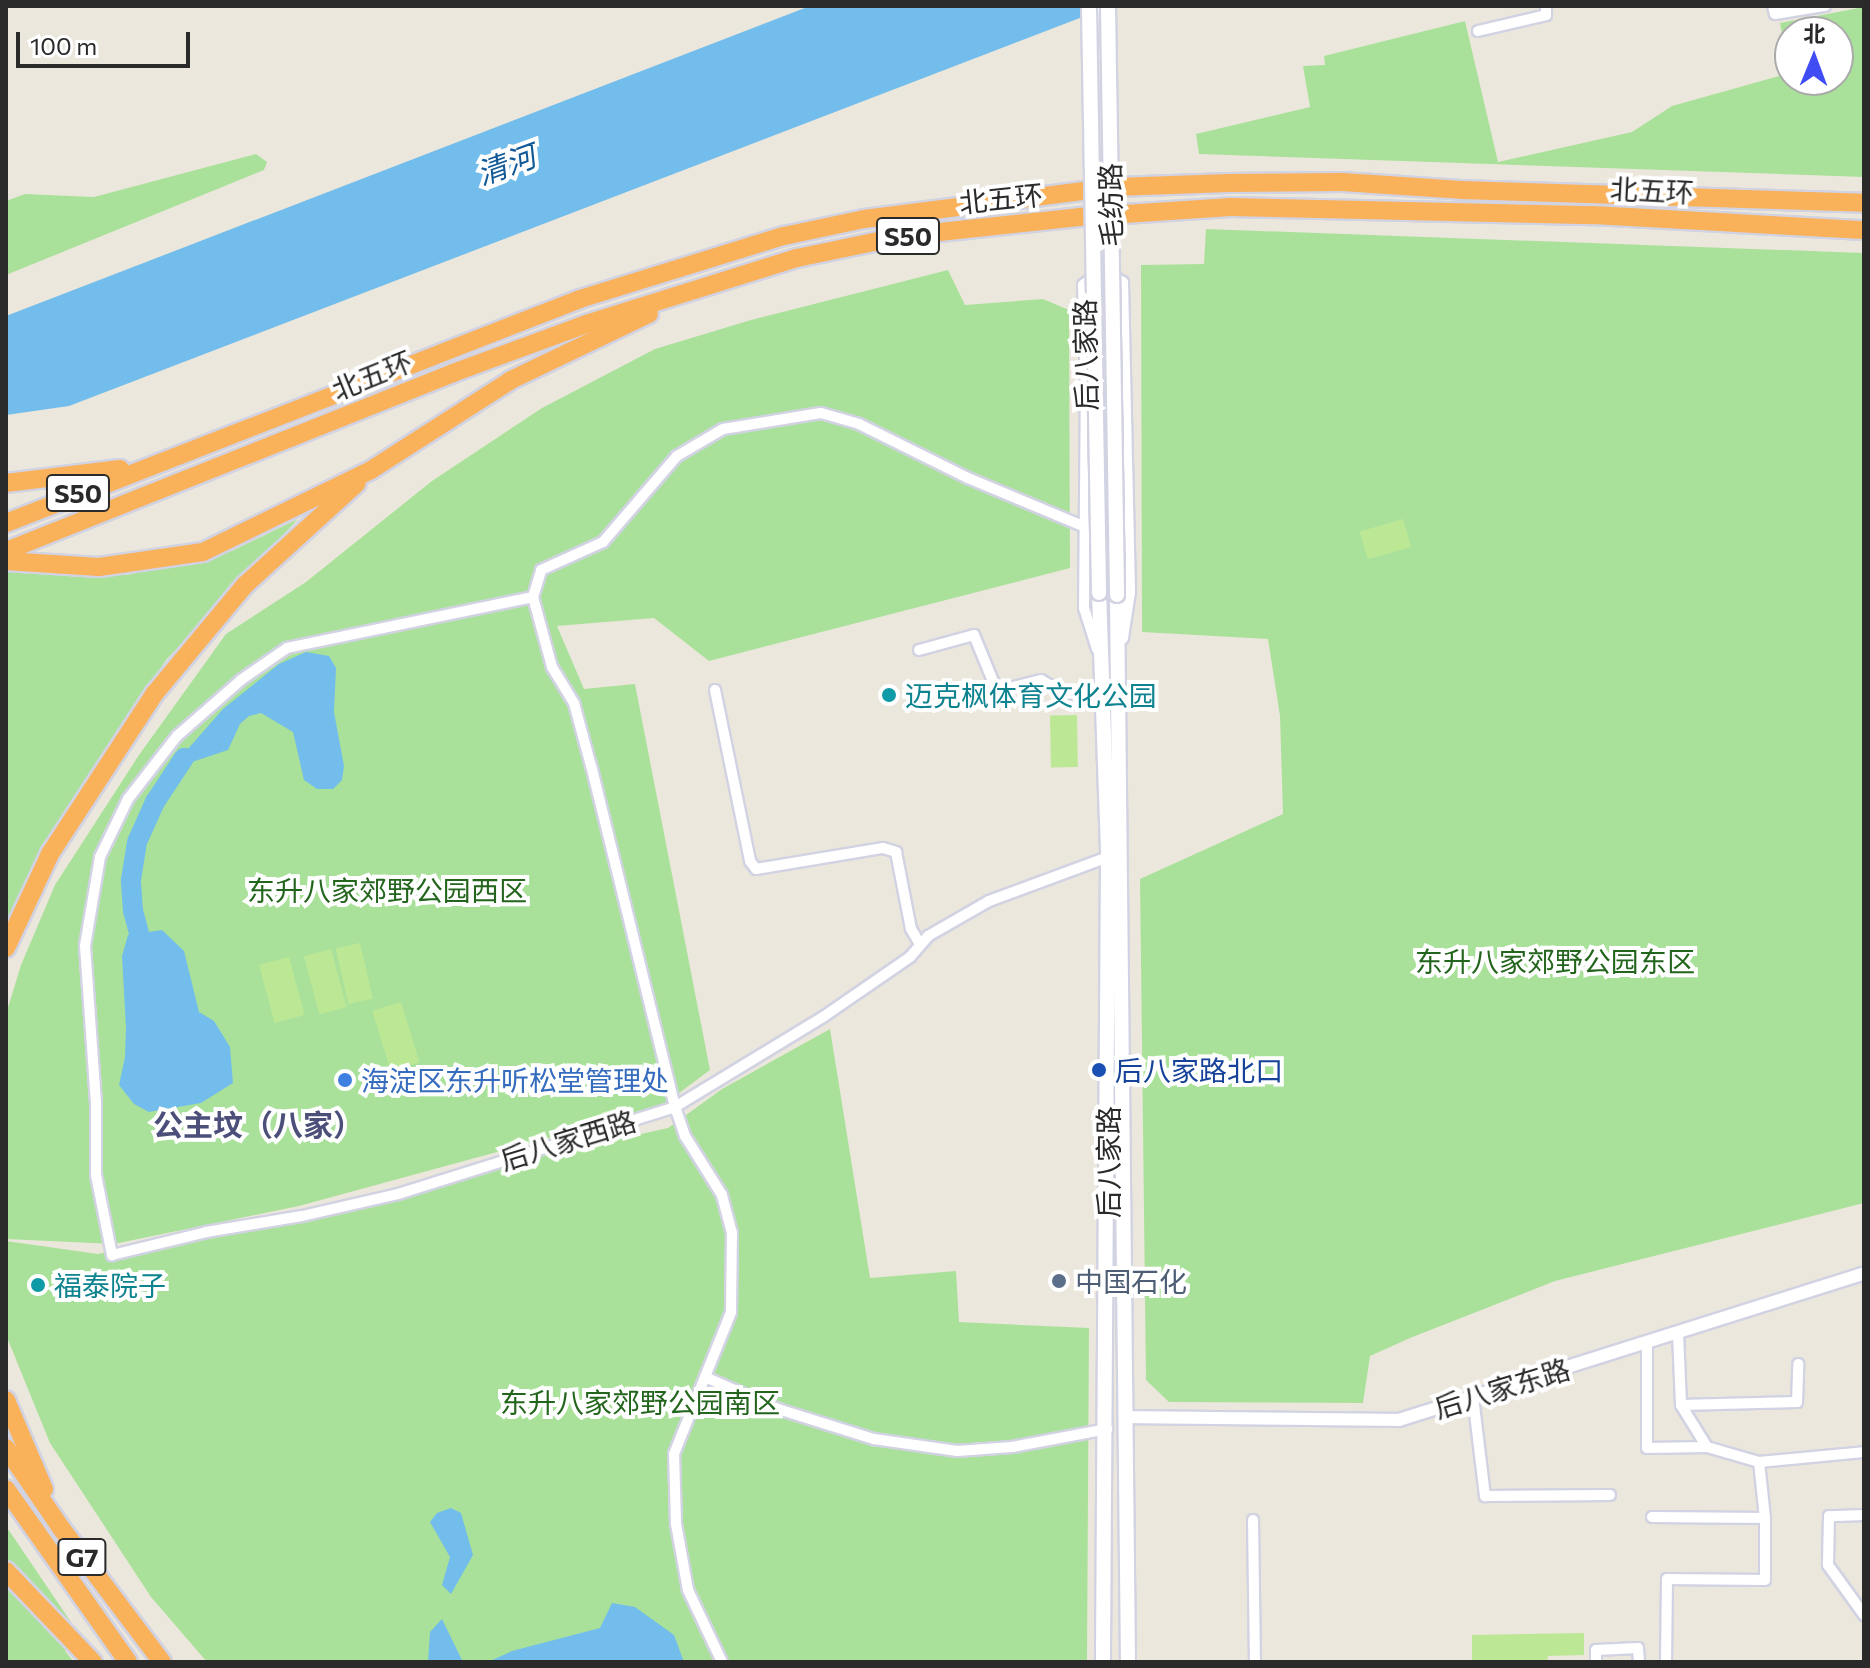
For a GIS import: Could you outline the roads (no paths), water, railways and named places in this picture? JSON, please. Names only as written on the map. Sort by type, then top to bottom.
[{"type":"highway","name":"北五环","points":[[6,523],[580,299],[784,236],[864,219],[1115,187],[1229,183],[1342,182],[1461,190],[1864,203]]},
{"type":"highway","name":"北五环","points":[[6,551],[453,373],[589,323],[797,258],[902,236],[1079,217],[1231,207],[1593,215],[1864,230]]},
{"type":"highway","points":[[6,561],[99,567],[203,552],[371,470],[511,380],[701,289]]},
{"type":"highway","points":[[6,483],[151,464]]},
{"type":"highway","points":[[6,948],[50,854],[170,673],[245,585],[371,470]]},
{"type":"highway","points":[[6,1400],[61,1528]]},
{"type":"highway","name":"G7","points":[[6,1448],[61,1528],[162,1662]]},
{"type":"highway","name":"G7","points":[[6,1489],[128,1662]]},
{"type":"highway","points":[[6,1571],[93,1662]]},
{"type":"main road","name":"毛纺路","points":[[1089,6],[1099,593]]},
{"type":"main road","name":"毛纺路","points":[[1108,6],[1117,595]]},
{"type":"main road","name":"后八家路","points":[[1099,593],[1108,857],[1107,1429],[1103,1662]]},
{"type":"main road","name":"后八家路","points":[[1117,595],[1128,1662]]},
{"type":"street","points":[[1099,56],[1101,6]]},
{"type":"street","points":[[1478,31],[1546,15],[1546,6]]},
{"type":"street","points":[[1773,6],[1775,14],[1825,6]]},
{"type":"street","name":"后八家路","points":[[1101,663],[1084,608],[1083,285],[1102,270],[1123,282],[1130,592],[1118,665]]},
{"type":"street","points":[[722,1662],[688,1590],[676,1524],[674,1454],[731,1312],[732,1233],[722,1195],[685,1136],[675,1107],[588,753],[574,703],[552,667],[533,597],[541,570],[603,542],[677,456],[723,429],[821,413],[859,424],[968,478],[1085,527]]},
{"type":"street","name":"后八家西路","points":[[533,597],[287,648],[241,680],[177,736],[128,799],[100,857],[85,946],[96,1103],[96,1175],[112,1255],[206,1232],[302,1216],[398,1194],[675,1107],[823,1017],[910,957],[928,936],[989,901],[1108,857]]},
{"type":"street","points":[[919,650],[974,635],[997,691],[1041,680],[1064,694],[1102,691]]},
{"type":"street","points":[[715,690],[750,861],[756,869],[883,848],[896,852],[911,929],[920,944]]},
{"type":"street","name":"后八家东路","points":[[1126,1417],[1399,1420],[1864,1273]]},
{"type":"street","points":[[1678,1333],[1681,1405],[1707,1447]]},
{"type":"street","points":[[1647,1343],[1647,1448],[1707,1447],[1759,1462],[1864,1452]]},
{"type":"street","points":[[1681,1405],[1797,1402],[1798,1364]]},
{"type":"street","points":[[705,1377],[778,1409],[874,1439],[957,1451],[1012,1447],[1107,1429]]},
{"type":"street","points":[[1473,1397],[1485,1496],[1610,1495]]},
{"type":"street","points":[[1666,1662],[1667,1579],[1765,1580],[1765,1518],[1759,1462]]},
{"type":"street","points":[[1864,1515],[1829,1516],[1828,1565],[1864,1615]]},
{"type":"street","points":[[1652,1517],[1765,1518]]},
{"type":"street","points":[[1253,1520],[1255,1662]]},
{"type":"street","points":[[1596,1662],[1596,1650],[1638,1648],[1639,1662]]},
{"type":"water","name":"清河","points":[[810,6],[1111,6],[69,406],[6,415],[6,316]]},
{"type":"water","points":[[306,652],[329,656],[336,668],[334,712],[344,766],[342,780],[333,789],[317,789],[304,780],[293,732],[261,713],[249,716],[240,724],[228,750],[189,763],[184,758],[187,750],[223,709],[279,664]]},
{"type":"water","points":[[162,930],[184,951],[199,1012],[214,1021],[230,1047],[233,1083],[201,1103],[149,1112],[134,1104],[119,1085],[125,1057],[126,1028],[122,956],[128,935]]},
{"type":"water","points":[[451,1508],[461,1513],[473,1555],[451,1594],[442,1585],[450,1557],[430,1522],[437,1513]]},
{"type":"water","points":[[612,1603],[635,1607],[674,1635],[684,1662],[488,1662],[512,1651],[600,1628]]},
{"type":"water","points":[[442,1619],[463,1662],[428,1662],[430,1632]]},
{"type":"waterway","points":[[139,933],[133,911],[131,880],[137,842],[155,802],[184,758]]},
{"type":"place","name":"迈克枫体育文化公园","points":[[889,695]]},
{"type":"place","name":"后八家路北口","points":[[1099,1070]]},
{"type":"place","name":"海淀区东升听松堂管理处","points":[[345,1080]]},
{"type":"place","name":"中国石化","points":[[1059,1281]]},
{"type":"place","name":"福泰院子","points":[[38,1285]]},
{"type":"district","name":"公主坟（八家）","points":[[258,1124]]},
{"type":"park label","name":"东升八家郊野公园西区","points":[[387,890]]},
{"type":"park label","name":"东升八家郊野公园东区","points":[[1555,961]]},
{"type":"park label","name":"东升八家郊野公园南区","points":[[640,1402]]}]
